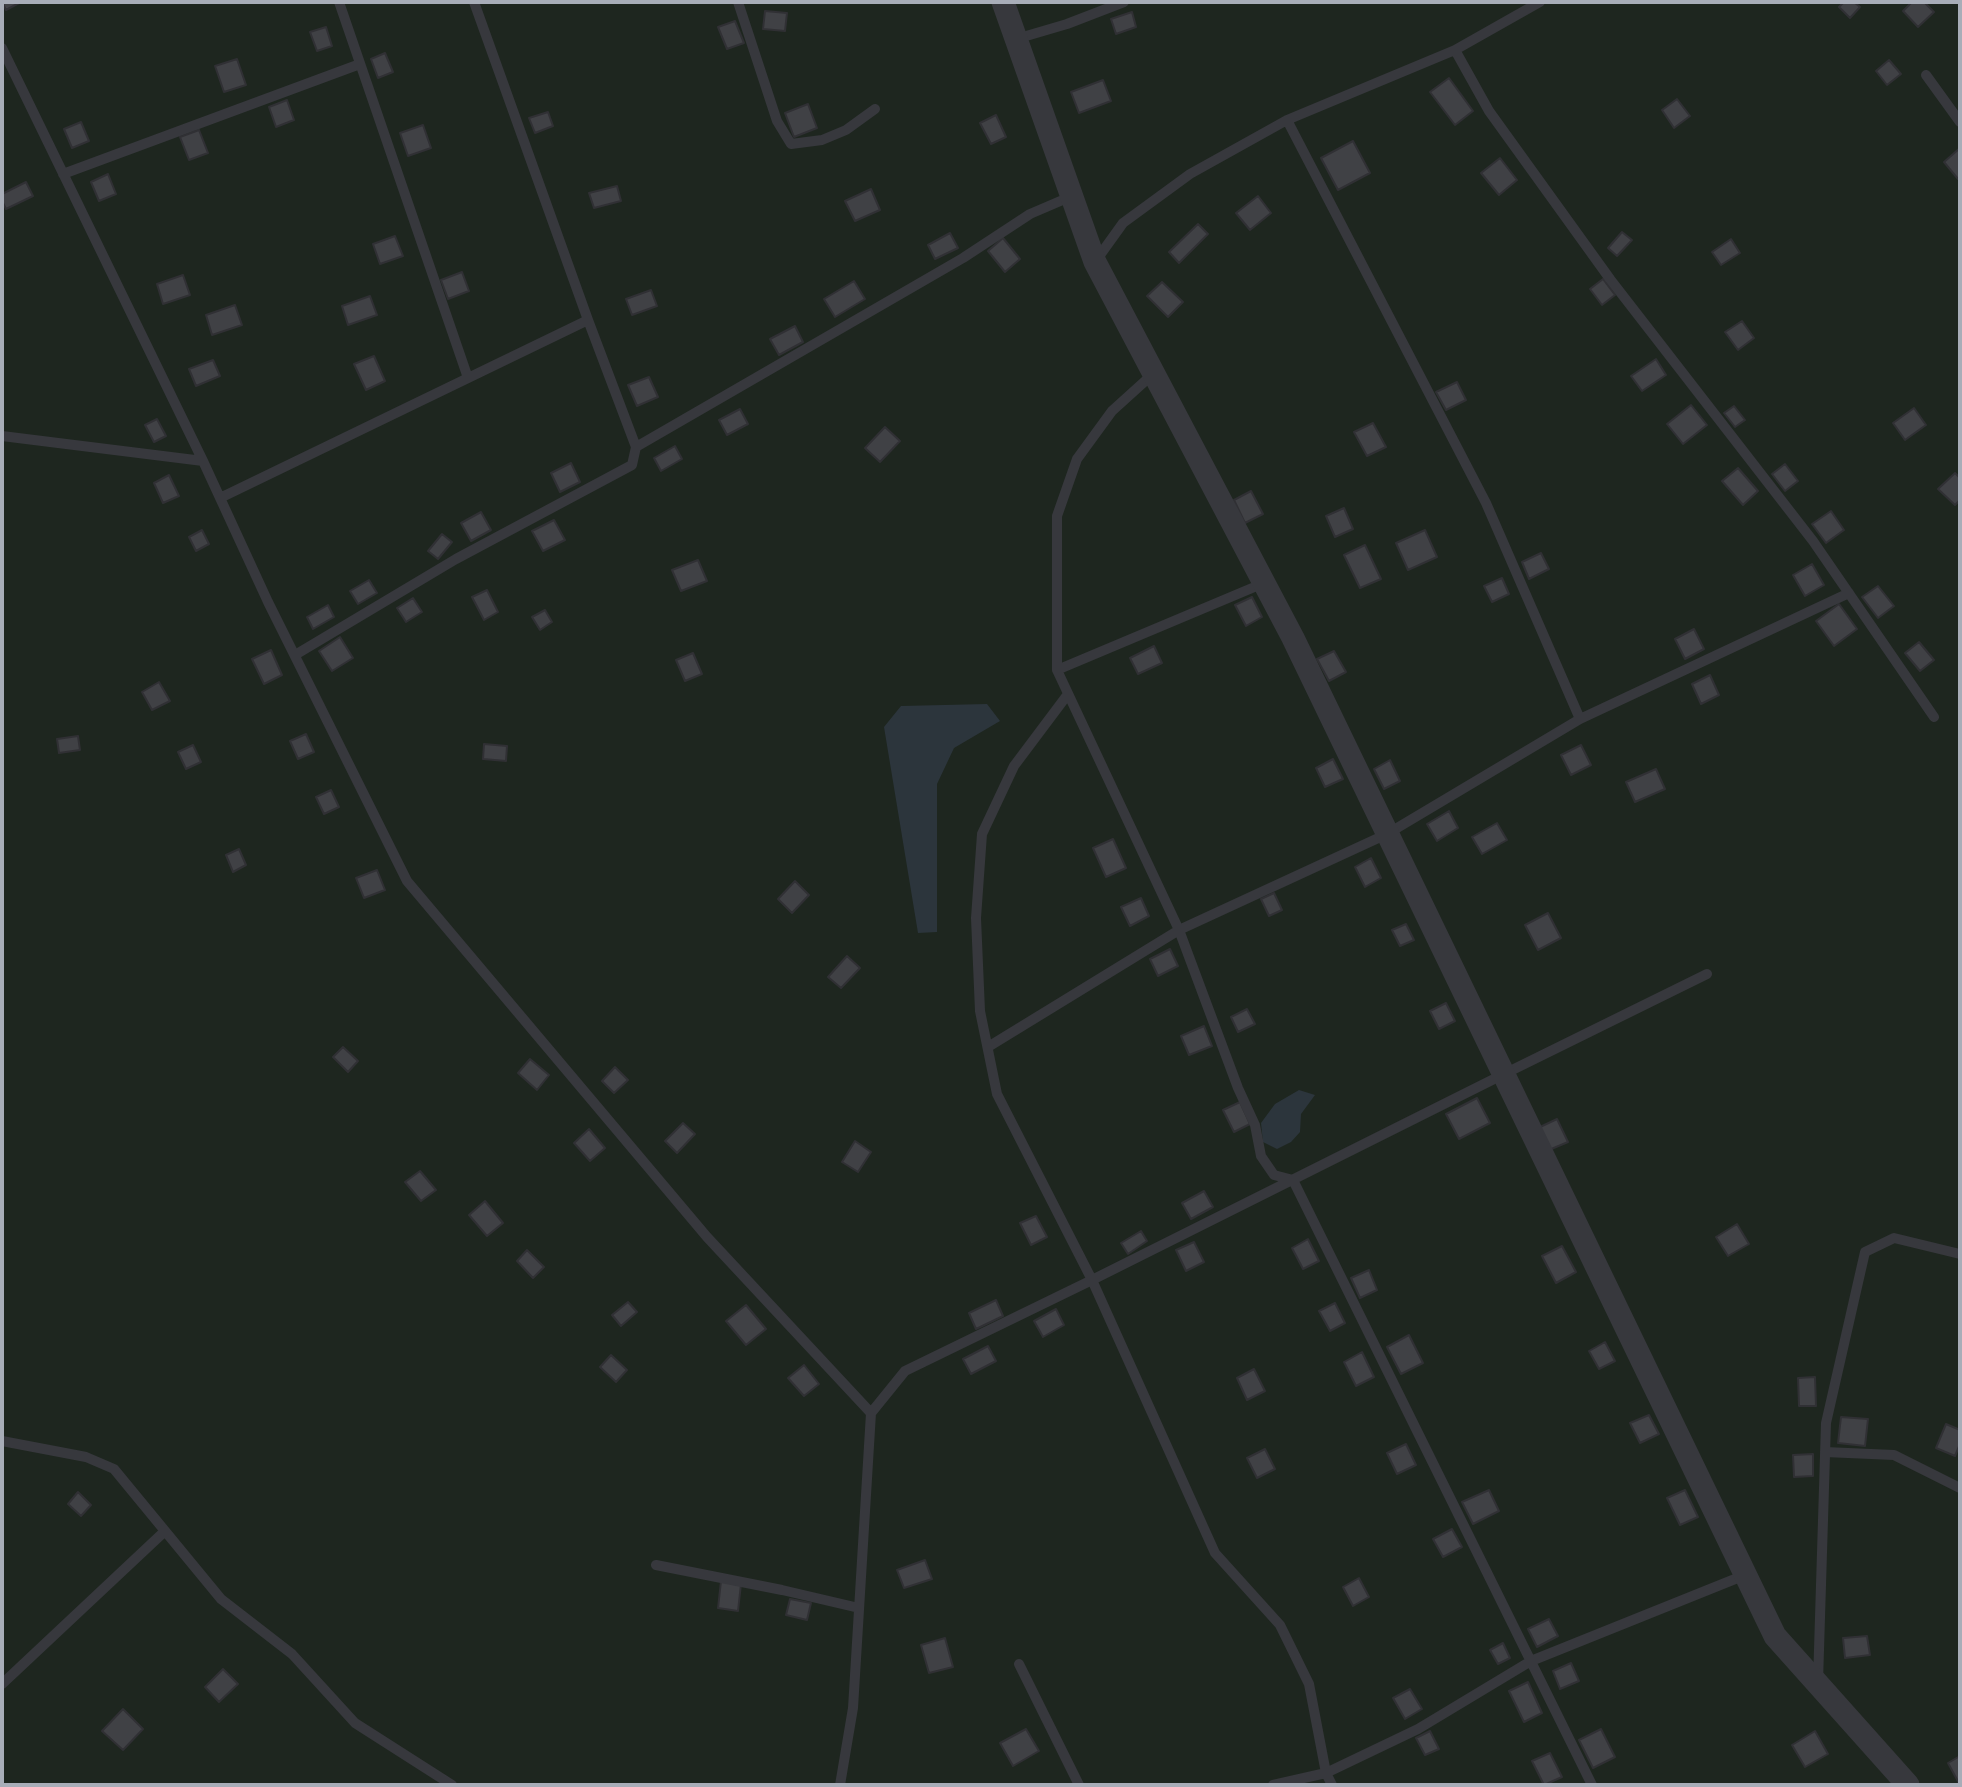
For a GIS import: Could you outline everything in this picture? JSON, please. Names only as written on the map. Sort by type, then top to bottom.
[{"type":"street","points":[[1003,2],[1095,262],[1293,638],[1775,1636],[1908,1785]]},
{"type":"lane","points":[[339,2],[468,378]]},
{"type":"lane","points":[[295,655],[456,559],[632,465],[636,447],[474,2]]},
{"type":"lane","points":[[738,2],[777,121],[791,144],[822,140],[846,130],[875,109]]},
{"type":"lane","points":[[1016,39],[1067,24],[1124,2]]},
{"type":"lane","points":[[1095,262],[1123,223],[1190,174],[1287,120],[1455,50],[1540,2]]},
{"type":"lane","points":[[2,48],[407,881],[707,1237],[871,1413]]},
{"type":"lane","points":[[1455,50],[1489,111],[1619,290],[1813,541],[1934,717]]},
{"type":"lane","points":[[63,174],[360,64]]},
{"type":"lane","points":[[1926,75],[1960,122]]},
{"type":"lane","points":[[1287,120],[1486,503],[1580,719]]},
{"type":"lane","points":[[636,447],[963,258],[1030,214],[1072,196]]},
{"type":"lane","points":[[220,498],[588,320]]},
{"type":"lane","points":[[1154,373],[1112,411],[1077,459],[1057,516],[1057,670],[1179,930],[1238,1088],[1255,1125],[1261,1156],[1274,1175],[1293,1180],[1592,1785]]},
{"type":"lane","points":[[2,436],[202,461]]},
{"type":"lane","points":[[1057,670],[1264,583]]},
{"type":"lane","points":[[988,1047],[1179,930],[1387,834],[1580,719],[1849,593]]},
{"type":"lane","points":[[1068,694],[1014,766],[982,834],[976,919],[981,1011],[997,1094],[1092,1280],[1215,1553],[1280,1625],[1308,1684],[1326,1773],[1332,1785]]},
{"type":"lane","points":[[840,1785],[853,1708],[871,1413],[905,1371],[1707,974]]},
{"type":"lane","points":[[1818,1685],[1826,1423],[1865,1252],[1894,1238],[1960,1254]]},
{"type":"lane","points":[[2,1441],[86,1457],[114,1469],[221,1599],[292,1654],[355,1723],[453,1785]]},
{"type":"lane","points":[[1825,1452],[1894,1455],[1960,1488]]},
{"type":"lane","points":[[2,1684],[165,1531]]},
{"type":"lane","points":[[656,1565],[859,1608]]},
{"type":"lane","points":[[1273,1785],[1326,1773],[1418,1729],[1531,1661],[1745,1575]]},
{"type":"lane","points":[[1019,1664],[1079,1785]]},
{"type":"shaded area","points":[[2,2],[1960,2],[1960,1785],[2,1785]]},
{"type":"shaded area","points":[[987,704],[1000,721],[954,748],[937,784],[937,932],[918,933],[884,727],[901,706]]},
{"type":"shaded area","points":[[1299,1090],[1315,1095],[1301,1114],[1300,1132],[1291,1142],[1277,1149],[1263,1142],[1261,1123],[1275,1104]]},
{"type":"building","points":[[2,2],[21,2],[6,10]]},
{"type":"building","points":[[1844,2],[1854,2],[1860,7],[1850,18],[1839,7]]},
{"type":"building","points":[[1912,2],[1924,2],[1934,12],[1918,27],[1903,11]]},
{"type":"building","points":[[765,11],[787,13],[785,31],[763,29]]},
{"type":"building","points":[[1132,12],[1136,27],[1116,34],[1111,19]]},
{"type":"building","points":[[735,21],[744,43],[727,49],[718,27]]},
{"type":"building","points":[[326,27],[332,46],[317,51],[310,32]]},
{"type":"building","points":[[385,53],[393,72],[378,78],[371,59]]},
{"type":"building","points":[[237,59],[246,85],[224,92],[215,66]]},
{"type":"building","points":[[1889,60],[1901,74],[1887,85],[1876,71]]},
{"type":"building","points":[[1449,78],[1473,111],[1455,125],[1430,92]]},
{"type":"building","points":[[1103,80],[1111,101],[1079,113],[1071,92]]},
{"type":"building","points":[[1677,99],[1690,116],[1674,128],[1662,110]]},
{"type":"building","points":[[287,100],[294,120],[276,127],[269,107]]},
{"type":"building","points":[[808,104],[817,128],[794,137],[785,113]]},
{"type":"building","points":[[548,112],[553,126],[535,133],[529,118]]},
{"type":"building","points":[[996,115],[1006,137],[991,144],[980,123]]},
{"type":"building","points":[[81,122],[89,141],[72,148],[64,129]]},
{"type":"building","points":[[423,125],[431,148],[408,156],[400,133]]},
{"type":"building","points":[[199,130],[208,153],[189,160],[180,137]]},
{"type":"building","points":[[1353,141],[1370,173],[1338,190],[1321,158]]},
{"type":"building","points":[[1960,148],[1960,177],[1958,179],[1944,162]]},
{"type":"building","points":[[1500,158],[1517,180],[1499,195],[1481,173]]},
{"type":"building","points":[[108,174],[116,194],[99,201],[91,182]]},
{"type":"building","points":[[26,182],[33,196],[6,209],[2,194]]},
{"type":"building","points":[[617,186],[621,201],[594,208],[589,193]]},
{"type":"building","points":[[871,189],[880,210],[855,221],[845,201]]},
{"type":"building","points":[[1258,196],[1271,213],[1250,230],[1236,213]]},
{"type":"building","points":[[1198,224],[1208,234],[1179,263],[1169,252]]},
{"type":"building","points":[[1622,232],[1632,240],[1617,256],[1608,248]]},
{"type":"building","points":[[950,233],[958,248],[935,259],[928,245]]},
{"type":"building","points":[[395,236],[403,256],[380,264],[373,244]]},
{"type":"building","points":[[1003,238],[1020,259],[1005,272],[988,251]]},
{"type":"building","points":[[1731,239],[1740,253],[1721,265],[1712,252]]},
{"type":"building","points":[[462,272],[469,291],[448,299],[441,280]]},
{"type":"building","points":[[183,275],[190,295],[163,304],[157,284]]},
{"type":"building","points":[[1603,279],[1615,295],[1602,305],[1590,289]]},
{"type":"building","points":[[854,281],[865,299],[835,317],[824,299]]},
{"type":"building","points":[[1162,282],[1183,302],[1168,317],[1147,296]]},
{"type":"building","points":[[651,290],[657,306],[632,315],[626,299]]},
{"type":"building","points":[[370,296],[377,315],[348,325],[342,306]]},
{"type":"building","points":[[235,305],[242,325],[212,335],[206,315]]},
{"type":"building","points":[[1742,321],[1754,338],[1738,350],[1725,332]]},
{"type":"building","points":[[795,326],[803,342],[779,355],[770,339]]},
{"type":"building","points":[[374,356],[385,381],[366,390],[354,364]]},
{"type":"building","points":[[1656,359],[1666,375],[1642,391],[1631,376]]},
{"type":"building","points":[[213,360],[220,376],[196,386],[189,369]]},
{"type":"building","points":[[649,377],[658,397],[637,406],[628,385]]},
{"type":"building","points":[[1457,382],[1466,400],[1446,410],[1436,392]]},
{"type":"building","points":[[1691,405],[1707,425],[1683,444],[1667,424]]},
{"type":"building","points":[[1734,406],[1745,420],[1735,427],[1724,413]]},
{"type":"building","points":[[1914,408],[1926,425],[1905,440],[1893,423]]},
{"type":"building","points":[[740,409],[748,424],[727,435],[719,420]]},
{"type":"building","points":[[157,419],[166,436],[154,442],[145,425]]},
{"type":"building","points":[[1373,423],[1386,447],[1367,456],[1354,432]]},
{"type":"building","points":[[885,427],[900,441],[880,462],[865,448]]},
{"type":"building","points":[[675,446],[682,459],[661,471],[654,458]]},
{"type":"building","points":[[571,463],[580,482],[560,492],[551,473]]},
{"type":"building","points":[[1785,464],[1798,481],[1785,491],[1772,474]]},
{"type":"building","points":[[1738,468],[1758,491],[1743,505],[1722,481]]},
{"type":"building","points":[[1955,473],[1960,478],[1960,500],[1955,505],[1938,489]]},
{"type":"building","points":[[169,475],[179,496],[163,503],[154,483]]},
{"type":"building","points":[[1251,491],[1263,514],[1245,523],[1234,500]]},
{"type":"building","points":[[1344,508],[1353,529],[1335,537],[1326,516]]},
{"type":"building","points":[[1831,511],[1844,530],[1826,543],[1812,524]]},
{"type":"building","points":[[481,512],[491,530],[471,541],[461,523]]},
{"type":"building","points":[[554,520],[565,540],[543,551],[532,531]]},
{"type":"building","points":[[202,530],[209,544],[196,551],[189,537]]},
{"type":"building","points":[[1425,530],[1437,557],[1408,570],[1396,543]]},
{"type":"building","points":[[442,534],[452,542],[438,559],[428,551]]},
{"type":"building","points":[[1365,545],[1381,579],[1360,588],[1344,555]]},
{"type":"building","points":[[1541,553],[1549,569],[1529,579],[1522,562]]},
{"type":"building","points":[[698,560],[707,581],[681,591],[672,570]]},
{"type":"building","points":[[1812,564],[1824,585],[1805,596],[1793,575]]},
{"type":"building","points":[[1502,578],[1509,594],[1492,602],[1484,586]]},
{"type":"building","points":[[369,580],[377,593],[358,604],[350,591]]},
{"type":"building","points":[[1878,586],[1894,606],[1878,618],[1862,597]]},
{"type":"building","points":[[487,590],[498,612],[484,620],[472,597]]},
{"type":"building","points":[[1252,597],[1262,617],[1246,626],[1235,605]]},
{"type":"building","points":[[413,598],[422,612],[406,622],[397,608]]},
{"type":"building","points":[[1839,604],[1857,629],[1834,646],[1816,621]]},
{"type":"building","points":[[328,605],[334,617],[313,629],[307,617]]},
{"type":"building","points":[[545,610],[552,622],[540,630],[532,617]]},
{"type":"building","points":[[1694,629],[1704,649],[1685,659],[1675,639]]},
{"type":"building","points":[[340,637],[353,658],[332,671],[319,651]]},
{"type":"building","points":[[1919,642],[1934,660],[1920,671],[1905,653]]},
{"type":"building","points":[[1154,646],[1162,663],[1138,674],[1130,658]]},
{"type":"building","points":[[271,650],[282,675],[264,684],[252,659]]},
{"type":"building","points":[[1334,651],[1346,672],[1329,681],[1317,659]]},
{"type":"building","points":[[693,653],[702,674],[685,681],[676,660]]},
{"type":"building","points":[[1710,675],[1719,695],[1701,704],[1692,684]]},
{"type":"building","points":[[159,682],[170,701],[152,710],[142,692]]},
{"type":"building","points":[[306,734],[314,752],[298,759],[290,741]]},
{"type":"building","points":[[78,736],[80,750],[59,753],[57,739]]},
{"type":"building","points":[[484,744],[507,746],[506,761],[483,759]]},
{"type":"building","points":[[193,745],[201,762],[186,769],[178,752]]},
{"type":"building","points":[[1581,745],[1591,765],[1571,775],[1561,755]]},
{"type":"building","points":[[1333,759],[1343,779],[1325,787],[1316,768]]},
{"type":"building","points":[[1390,760],[1400,781],[1384,789],[1374,769]]},
{"type":"building","points":[[1656,769],[1665,789],[1635,802],[1626,782]]},
{"type":"building","points":[[331,790],[339,807],[324,814],[316,797]]},
{"type":"building","points":[[1449,811],[1458,828],[1437,841],[1427,824]]},
{"type":"building","points":[[1497,823],[1507,840],[1482,854],[1472,837]]},
{"type":"building","points":[[1113,839],[1126,868],[1106,877],[1093,848]]},
{"type":"building","points":[[239,849],[246,865],[233,872],[226,855]]},
{"type":"building","points":[[1371,858],[1381,878],[1365,887],[1355,867]]},
{"type":"building","points":[[377,870],[385,890],[364,898],[356,878]]},
{"type":"building","points":[[795,881],[809,895],[792,913],[778,899]]},
{"type":"building","points":[[1274,893],[1282,910],[1269,916],[1261,899]]},
{"type":"building","points":[[1141,898],[1149,916],[1130,926],[1121,907]]},
{"type":"building","points":[[1548,913],[1561,938],[1538,950],[1525,925]]},
{"type":"building","points":[[1406,924],[1414,940],[1400,946],[1392,930]]},
{"type":"building","points":[[1170,949],[1178,966],[1158,976],[1150,959]]},
{"type":"building","points":[[847,956],[860,968],[841,988],[828,977]]},
{"type":"building","points":[[1446,1003],[1455,1021],[1439,1029],[1430,1011]]},
{"type":"building","points":[[1247,1009],[1255,1024],[1238,1032],[1231,1017]]},
{"type":"building","points":[[1204,1026],[1212,1046],[1189,1055],[1181,1036]]},
{"type":"building","points":[[343,1047],[358,1061],[348,1072],[333,1057]]},
{"type":"building","points":[[530,1059],[549,1075],[537,1090],[518,1073]]},
{"type":"building","points":[[615,1067],[628,1080],[614,1093],[602,1081]]},
{"type":"building","points":[[1477,1098],[1490,1123],[1459,1139],[1446,1114]]},
{"type":"building","points":[[1240,1102],[1250,1124],[1234,1132],[1223,1110]]},
{"type":"building","points":[[1557,1119],[1568,1142],[1549,1150],[1538,1128]]},
{"type":"building","points":[[683,1123],[695,1134],[677,1153],[665,1141]]},
{"type":"building","points":[[589,1129],[605,1148],[590,1161],[574,1143]]},
{"type":"building","points":[[855,1141],[871,1152],[858,1172],[842,1162]]},
{"type":"building","points":[[420,1171],[436,1190],[421,1201],[405,1182]]},
{"type":"building","points":[[1204,1191],[1213,1207],[1191,1219],[1182,1203]]},
{"type":"building","points":[[485,1201],[503,1223],[487,1236],[469,1215]]},
{"type":"building","points":[[1036,1216],[1047,1237],[1031,1245],[1020,1223]]},
{"type":"building","points":[[1737,1224],[1749,1244],[1728,1256],[1716,1237]]},
{"type":"building","points":[[1141,1231],[1147,1241],[1128,1254],[1121,1243]]},
{"type":"building","points":[[1308,1239],[1319,1261],[1303,1269],[1292,1248]]},
{"type":"building","points":[[1194,1242],[1204,1262],[1186,1271],[1176,1250]]},
{"type":"building","points":[[1562,1246],[1576,1272],[1556,1283],[1542,1256]]},
{"type":"building","points":[[527,1250],[544,1267],[533,1278],[517,1261]]},
{"type":"building","points":[[1369,1270],[1377,1290],[1360,1298],[1351,1278]]},
{"type":"building","points":[[996,1300],[1003,1316],[976,1329],[969,1313]]},
{"type":"building","points":[[628,1302],[637,1312],[621,1326],[612,1315]]},
{"type":"building","points":[[1335,1303],[1345,1323],[1330,1331],[1319,1311]]},
{"type":"building","points":[[746,1305],[766,1329],[746,1345],[726,1321]]},
{"type":"building","points":[[1056,1309],[1064,1325],[1043,1337],[1034,1321]]},
{"type":"building","points":[[1409,1335],[1423,1363],[1401,1374],[1387,1347]]},
{"type":"building","points":[[1605,1342],[1615,1361],[1599,1369],[1589,1351]]},
{"type":"building","points":[[988,1346],[996,1361],[971,1374],[963,1359]]},
{"type":"building","points":[[1362,1352],[1374,1377],[1356,1386],[1344,1362]]},
{"type":"building","points":[[611,1355],[627,1370],[616,1382],[600,1367]]},
{"type":"building","points":[[804,1365],[819,1384],[804,1396],[788,1378]]},
{"type":"building","points":[[1254,1369],[1265,1391],[1247,1400],[1237,1378]]},
{"type":"building","points":[[1815,1377],[1816,1406],[1799,1406],[1798,1378]]},
{"type":"building","points":[[1649,1415],[1659,1434],[1640,1443],[1630,1423]]},
{"type":"building","points":[[1841,1417],[1868,1419],[1865,1446],[1838,1443]]},
{"type":"building","points":[[1946,1424],[1960,1430],[1960,1444],[1955,1456],[1936,1448]]},
{"type":"building","points":[[1406,1444],[1416,1465],[1397,1474],[1387,1453]]},
{"type":"building","points":[[1265,1449],[1275,1469],[1257,1478],[1247,1458]]},
{"type":"building","points":[[1813,1454],[1813,1476],[1794,1477],[1793,1455]]},
{"type":"building","points":[[1489,1490],[1499,1511],[1473,1524],[1462,1502]]},
{"type":"building","points":[[1685,1490],[1698,1517],[1680,1525],[1667,1498]]},
{"type":"building","points":[[78,1492],[91,1505],[81,1516],[68,1504]]},
{"type":"building","points":[[1452,1529],[1462,1547],[1443,1557],[1433,1539]]},
{"type":"building","points":[[925,1560],[932,1579],[904,1588],[897,1570]]},
{"type":"building","points":[[1359,1578],[1369,1597],[1353,1606],[1343,1587]]},
{"type":"building","points":[[721,1581],[741,1584],[738,1611],[718,1608]]},
{"type":"building","points":[[790,1599],[811,1603],[807,1620],[786,1615]]},
{"type":"building","points":[[1549,1619],[1558,1636],[1537,1647],[1528,1629]]},
{"type":"building","points":[[1867,1636],[1870,1655],[1845,1658],[1843,1638]]},
{"type":"building","points":[[945,1638],[953,1667],[929,1673],[921,1645]]},
{"type":"building","points":[[1503,1643],[1510,1658],[1498,1664],[1490,1650]]},
{"type":"building","points":[[1571,1663],[1579,1681],[1560,1689],[1553,1671]]},
{"type":"building","points":[[223,1669],[238,1684],[219,1702],[205,1687]]},
{"type":"building","points":[[1528,1682],[1542,1713],[1524,1722],[1509,1691]]},
{"type":"building","points":[[1410,1689],[1422,1709],[1405,1719],[1393,1698]]},
{"type":"building","points":[[123,1709],[143,1729],[123,1750],[102,1731]]},
{"type":"building","points":[[1026,1729],[1039,1751],[1013,1766],[1000,1743]]},
{"type":"building","points":[[1601,1729],[1615,1757],[1593,1768],[1579,1740]]},
{"type":"building","points":[[1430,1731],[1439,1749],[1425,1755],[1416,1738]]},
{"type":"building","points":[[1815,1731],[1828,1754],[1805,1767],[1792,1745]]},
{"type":"building","points":[[1550,1753],[1562,1777],[1544,1785],[1532,1761]]},
{"type":"building","points":[[1960,1756],[1960,1785],[1948,1763]]}]
